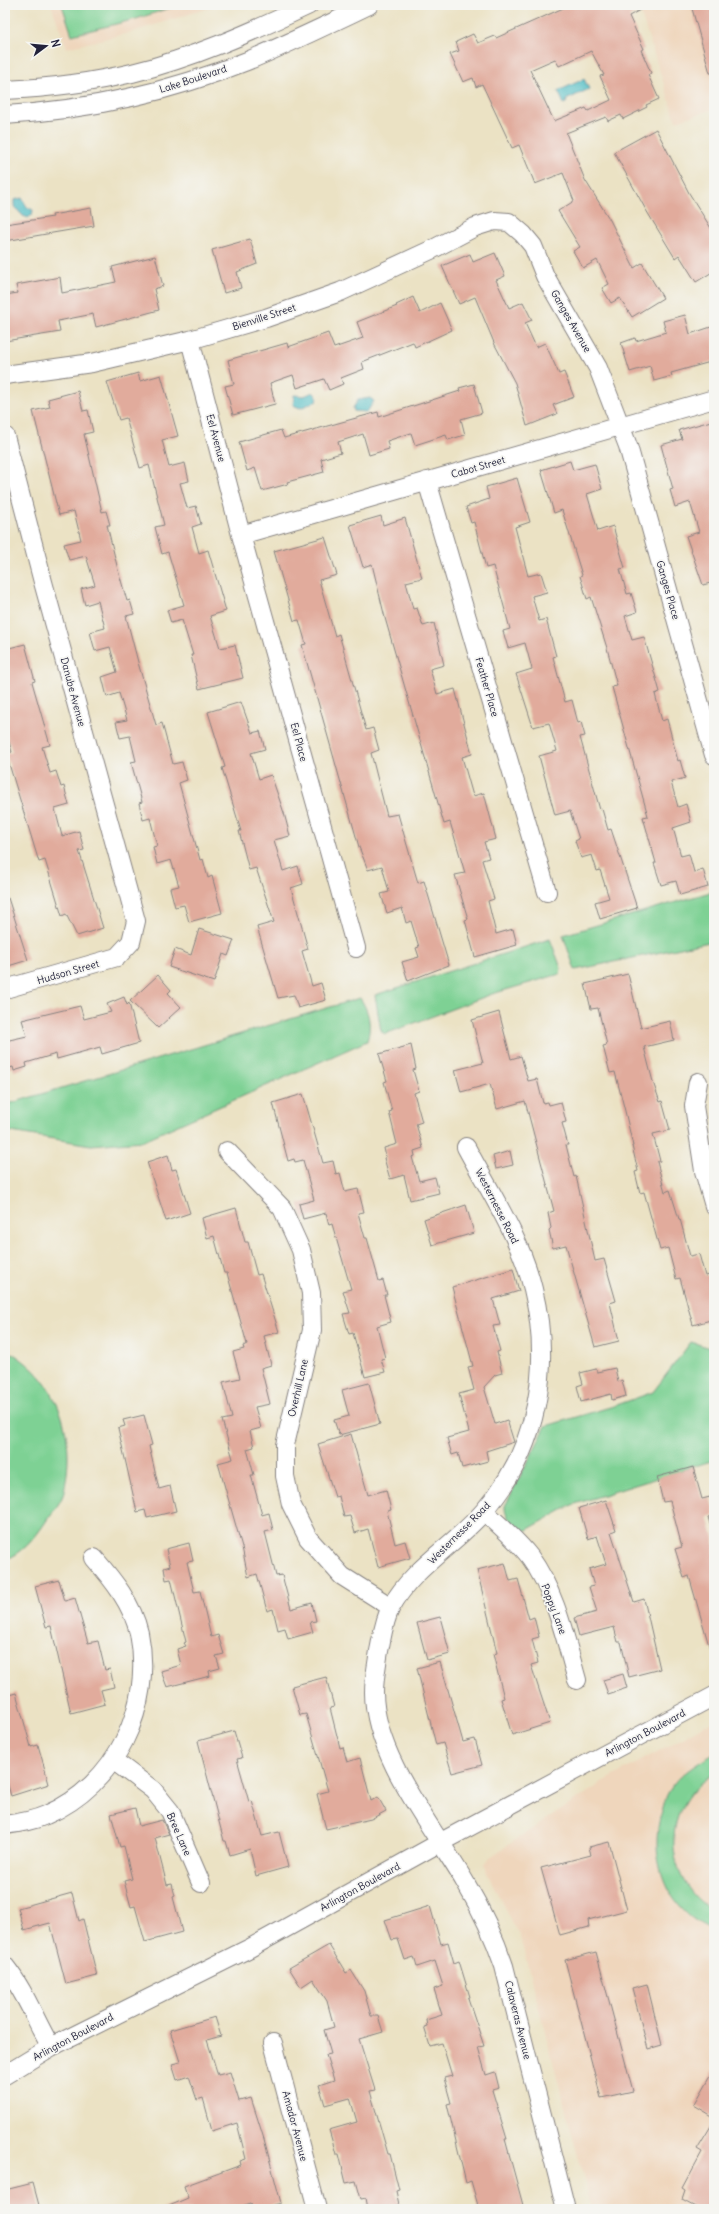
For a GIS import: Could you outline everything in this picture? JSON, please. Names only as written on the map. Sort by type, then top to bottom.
[{"type":"street","points":[[5,90],[60,86],[133,73],[235,39],[309,5]]},
{"type":"street","name":"Lake Boulevard","points":[[5,115],[75,108],[138,96],[169,88],[246,61],[369,5]]},
{"type":"street","name":"Bienville Street","points":[[5,375],[92,364],[190,340],[266,318],[340,292],[433,249],[475,227],[494,221],[509,222]]},
{"type":"street","name":"Ganges Avenue","points":[[509,222],[523,234],[532,246],[545,276],[598,368],[621,427]]},
{"type":"street","name":"Eel Avenue","points":[[190,340],[242,535]]},
{"type":"street","name":"Cabot Street","points":[[242,535],[714,399]]},
{"type":"street","name":"Ganges Place","points":[[621,427],[714,755]]},
{"type":"street","name":"Danube Avenue","points":[[5,436],[43,582],[136,921],[135,932],[127,947]]},
{"type":"street","name":"Feather Place","points":[[427,481],[547,892]]},
{"type":"street","name":"Eel Place","points":[[242,535],[356,948]]},
{"type":"street","name":"Hudson Street","points":[[5,989],[107,961],[117,956],[127,947]]},
{"type":"street","points":[[698,1082],[694,1106],[704,1171],[714,1206]]},
{"type":"street","name":"Westernesse Road","points":[[440,1842],[391,1759],[381,1733],[374,1694],[383,1633],[391,1607],[406,1587],[427,1564],[484,1511],[513,1470],[530,1433],[539,1392],[540,1342],[533,1289],[510,1230],[466,1147]]},
{"type":"street","name":"Overhill Lane","points":[[227,1151],[282,1208],[301,1250],[312,1293],[312,1330],[285,1445],[285,1476],[291,1504],[308,1538],[342,1576],[391,1607]]},
{"type":"street","name":"Poppy Lane","points":[[484,1511],[529,1557],[548,1588],[560,1620],[577,1680]]},
{"type":"street","points":[[5,1825],[32,1820],[61,1808],[92,1785],[113,1760],[135,1714],[142,1689],[143,1667],[138,1631],[121,1590],[94,1558]]},
{"type":"street","name":"Arlington Boulevard","points":[[5,2075],[51,2047],[250,1948],[440,1842],[714,1696]]},
{"type":"street","name":"Bree Lane","points":[[113,1760],[153,1790],[170,1811],[201,1883]]},
{"type":"street","name":"Calaveras Avenue","points":[[440,1842],[464,1880],[495,1941],[504,1966],[566,2209]]},
{"type":"street","points":[[5,1966],[24,1992],[39,2028],[51,2047]]},
{"type":"street","name":"Amador Avenue","points":[[273,2043],[317,2209]]},
{"type":"shaded area","points":[[51,5],[218,5],[129,33],[67,48]]},
{"type":"shaded area","points":[[638,5],[714,5],[714,109],[676,121]]},
{"type":"shaded area","points":[[714,1720],[714,2209],[592,2209],[520,1937],[487,1873],[485,1864],[490,1857],[605,1781]]},
{"type":"green space","points":[[62,5],[179,5],[136,19],[72,35]]},
{"type":"green space","points":[[714,891],[714,941],[575,970],[563,935]]},
{"type":"green space","points":[[550,939],[561,968],[560,974],[492,994],[385,1034],[381,1031],[375,995]]},
{"type":"green space","points":[[360,998],[366,1008],[369,1019],[369,1035],[367,1041],[142,1141],[91,1145],[5,1131],[5,1105]]},
{"type":"green space","points":[[691,1342],[714,1349],[714,1460],[572,1505],[523,1532],[513,1523],[506,1514],[505,1506],[546,1426],[617,1405],[653,1392]]},
{"type":"green space","points":[[5,1349],[24,1361],[39,1376],[51,1393],[60,1411],[68,1452],[67,1473],[63,1495],[60,1502],[37,1535],[28,1545],[17,1554],[5,1560]]},
{"type":"green space","points":[[714,1754],[714,1774],[696,1787],[684,1803],[676,1822],[674,1842],[676,1862],[684,1881],[697,1898],[714,1911],[714,1930],[697,1922],[684,1911],[672,1897],[664,1881],[659,1864],[657,1846],[658,1828],[668,1793],[682,1775]]},
{"type":"water","points":[[584,79],[589,89],[566,100],[567,102],[564,104],[558,91]]},
{"type":"water","points":[[22,198],[27,207],[33,210],[32,215],[28,218],[23,216],[14,206],[14,200]]},
{"type":"water","points":[[313,392],[318,397],[317,401],[300,408],[293,405],[294,395],[304,396]]},
{"type":"water","points":[[370,398],[374,401],[367,412],[354,411],[353,408],[358,400]]},
{"type":"building","points":[[570,5],[649,5],[629,16],[644,49],[641,50],[651,73],[648,75],[659,99],[623,119],[621,115],[608,121],[606,117],[566,133],[585,180],[610,220],[634,268],[642,263],[663,298],[632,317],[620,298],[611,303],[602,288],[609,284],[597,260],[583,268],[573,251],[580,247],[558,211],[574,201],[563,173],[535,184],[519,145],[512,148],[482,84],[476,87],[473,78],[463,82],[450,54],[459,51],[456,42],[473,34],[478,43],[495,36],[496,38]],"holes":[[[591,51],[604,75],[600,76],[611,100],[588,111],[586,108],[554,121],[530,70],[555,59],[559,66]]]},
{"type":"building","points":[[691,5],[714,5],[714,73],[710,73]]},
{"type":"building","points":[[656,129],[689,193],[714,233],[714,271],[696,282],[679,255],[675,258],[614,152]]},
{"type":"building","points":[[91,208],[94,226],[5,241],[5,224],[53,217],[52,215]]},
{"type":"building","points":[[250,239],[257,264],[237,272],[241,288],[224,293],[212,250]]},
{"type":"building","points":[[495,253],[505,276],[496,280],[509,308],[523,302],[532,320],[525,323],[536,347],[545,343],[559,374],[564,372],[574,397],[553,405],[557,414],[527,426],[515,383],[495,345],[475,297],[459,304],[442,266],[470,254],[473,262]]},
{"type":"building","points":[[155,256],[163,286],[154,289],[159,310],[96,327],[93,314],[58,321],[60,332],[5,341],[5,295],[18,293],[16,285],[60,277],[62,293],[116,282],[112,267]]},
{"type":"building","points":[[413,297],[420,313],[440,303],[452,330],[415,347],[413,342],[362,362],[364,369],[341,378],[343,384],[329,390],[324,379],[297,388],[293,375],[270,383],[275,404],[233,415],[225,386],[234,384],[228,360],[287,343],[288,347],[328,333],[334,348],[363,338],[357,322],[397,306],[396,305]]},
{"type":"building","points":[[685,315],[690,334],[714,326],[714,361],[671,373],[672,376],[654,381],[650,366],[630,372],[621,343],[635,338],[636,341],[666,332],[663,321]]},
{"type":"building","points":[[138,373],[140,381],[161,375],[178,436],[162,440],[169,467],[185,463],[189,481],[180,483],[187,508],[196,506],[201,524],[192,527],[199,553],[208,550],[226,611],[210,616],[220,648],[235,645],[243,678],[199,689],[191,655],[193,655],[182,620],[171,623],[167,610],[184,605],[168,552],[162,554],[155,527],[164,525],[149,465],[140,468],[126,418],[119,420],[107,382]]},
{"type":"building","points":[[474,384],[482,413],[461,419],[465,435],[448,440],[446,435],[415,445],[411,433],[387,441],[389,449],[369,455],[363,434],[338,442],[341,453],[321,459],[324,472],[287,482],[288,484],[262,491],[255,468],[247,471],[239,442],[281,430],[284,438],[378,412],[379,417],[460,391],[459,388]]},
{"type":"building","points":[[78,391],[83,411],[88,410],[93,432],[84,434],[102,512],[106,511],[110,525],[107,525],[118,570],[127,601],[130,600],[134,614],[126,616],[139,666],[156,725],[162,723],[173,764],[182,762],[187,780],[179,783],[200,860],[203,859],[208,878],[212,876],[222,913],[189,922],[184,905],[175,907],[170,888],[179,886],[171,860],[157,864],[153,847],[157,846],[150,818],[143,820],[139,803],[142,802],[131,762],[136,761],[130,736],[120,738],[116,722],[127,720],[119,693],[107,697],[102,677],[117,672],[110,647],[95,651],[90,632],[105,628],[98,601],[85,605],[81,589],[95,585],[86,556],[69,560],[64,544],[81,540],[74,511],[59,515],[33,411],[50,407],[48,399]]},
{"type":"building","points":[[711,421],[714,433],[714,582],[703,585],[686,536],[699,532],[690,502],[675,507],[670,490],[673,489],[661,445],[682,439],[679,430]]},
{"type":"building","points":[[570,461],[573,470],[595,464],[602,489],[587,494],[598,531],[613,526],[625,568],[620,569],[627,594],[631,593],[637,612],[625,616],[632,640],[644,637],[660,692],[655,694],[662,721],[667,719],[678,761],[680,760],[685,778],[671,782],[678,807],[686,804],[691,822],[673,828],[681,856],[689,854],[694,872],[703,869],[708,887],[680,895],[676,881],[661,885],[643,817],[648,816],[612,687],[617,686],[607,648],[591,597],[587,599],[580,576],[582,575],[562,510],[554,513],[541,470]]},
{"type":"building","points":[[517,478],[530,522],[515,527],[528,576],[541,573],[547,592],[532,596],[539,621],[546,619],[556,656],[553,657],[565,702],[572,700],[578,723],[581,722],[585,736],[580,737],[600,810],[602,809],[608,830],[611,829],[637,908],[600,919],[595,902],[609,898],[600,870],[597,871],[592,855],[581,858],[575,841],[579,839],[570,811],[555,815],[539,756],[557,751],[549,723],[533,727],[516,674],[532,669],[525,643],[508,648],[503,631],[510,629],[493,566],[486,568],[474,522],[471,523],[466,507],[489,499],[486,487]]},
{"type":"building","points":[[381,516],[383,525],[405,518],[422,578],[406,582],[413,609],[417,608],[423,626],[434,623],[444,665],[430,669],[437,694],[455,689],[472,754],[462,757],[473,796],[484,793],[496,839],[484,842],[489,858],[482,860],[494,899],[488,901],[496,934],[513,929],[517,945],[475,957],[465,920],[468,919],[455,875],[465,873],[450,822],[444,824],[385,618],[372,564],[363,567],[350,525]]},
{"type":"building","points":[[325,537],[337,575],[319,580],[335,636],[339,634],[366,730],[373,728],[379,750],[371,753],[387,816],[398,814],[418,883],[424,881],[449,965],[408,981],[402,962],[419,957],[416,948],[419,947],[411,921],[406,923],[402,908],[387,913],[381,894],[389,892],[382,866],[368,870],[359,847],[302,645],[306,644],[299,620],[294,621],[274,551]]},
{"type":"building","points":[[25,644],[35,681],[32,682],[50,745],[42,747],[50,773],[56,771],[61,787],[64,786],[69,805],[55,809],[62,836],[79,831],[84,850],[79,851],[103,928],[77,936],[66,914],[62,916],[45,860],[39,862],[6,754],[12,752],[5,729],[5,649]]},
{"type":"building","points":[[241,702],[252,733],[260,731],[265,749],[251,753],[259,779],[271,775],[284,813],[290,836],[274,840],[283,871],[298,866],[303,884],[291,888],[308,949],[302,951],[312,986],[321,983],[326,1000],[298,1008],[294,995],[278,998],[257,927],[274,922],[256,868],[249,870],[239,831],[241,831],[222,768],[225,767],[208,712]]},
{"type":"building","points":[[5,898],[8,898],[28,960],[5,967]]},
{"type":"building","points":[[199,929],[234,940],[228,956],[223,954],[214,982],[169,967],[175,949],[191,955]]},
{"type":"building","points":[[628,974],[641,1028],[670,1021],[674,1040],[644,1047],[653,1082],[660,1102],[662,1101],[670,1130],[653,1134],[660,1161],[657,1162],[665,1192],[670,1190],[690,1256],[699,1254],[705,1276],[714,1274],[714,1319],[693,1325],[680,1278],[676,1279],[668,1248],[660,1250],[644,1192],[640,1193],[635,1172],[638,1171],[633,1146],[615,1072],[610,1073],[603,1046],[607,1045],[598,1008],[591,1009],[585,984]]},
{"type":"building","points":[[158,975],[171,990],[168,993],[181,1007],[158,1028],[130,1001]]},
{"type":"building","points":[[124,997],[127,1005],[129,1003],[139,1043],[102,1054],[100,1047],[57,1059],[56,1054],[26,1063],[27,1067],[14,1071],[13,1067],[5,1069],[5,1041],[27,1036],[22,1020],[80,1006],[84,1019],[111,1012],[107,1004]]},
{"type":"building","points":[[499,1012],[511,1059],[521,1056],[528,1081],[537,1079],[543,1103],[548,1102],[549,1105],[561,1102],[566,1122],[562,1123],[568,1145],[566,1145],[574,1177],[576,1176],[595,1261],[604,1259],[616,1301],[610,1303],[619,1341],[595,1347],[566,1245],[553,1248],[549,1230],[551,1228],[548,1213],[554,1211],[525,1101],[497,1109],[490,1084],[461,1092],[455,1070],[483,1063],[472,1020]]},
{"type":"building","points":[[411,1045],[416,1069],[413,1070],[419,1091],[414,1093],[422,1122],[416,1124],[423,1148],[414,1151],[415,1156],[412,1157],[419,1181],[435,1177],[439,1193],[410,1200],[404,1175],[390,1179],[384,1158],[386,1157],[384,1148],[397,1144],[389,1112],[392,1111],[384,1082],[387,1081],[379,1054]]},
{"type":"building","points":[[303,1094],[323,1163],[333,1161],[336,1174],[340,1173],[345,1192],[358,1189],[364,1212],[358,1213],[365,1238],[367,1238],[379,1281],[383,1280],[387,1295],[384,1295],[391,1322],[377,1326],[385,1358],[381,1359],[385,1372],[365,1377],[353,1333],[349,1334],[343,1314],[350,1313],[343,1291],[351,1289],[332,1224],[329,1225],[326,1213],[303,1219],[299,1204],[314,1200],[303,1160],[295,1162],[294,1159],[288,1161],[273,1103]]},
{"type":"building","points":[[510,1151],[513,1165],[496,1169],[493,1156]]},
{"type":"building","points":[[168,1155],[172,1170],[176,1169],[190,1213],[166,1221],[147,1162]]},
{"type":"building","points":[[466,1205],[474,1233],[432,1245],[424,1219]]},
{"type":"building","points":[[236,1208],[245,1242],[248,1242],[257,1275],[261,1274],[279,1332],[264,1336],[271,1365],[261,1368],[270,1404],[255,1407],[261,1428],[250,1431],[254,1447],[247,1449],[254,1475],[251,1475],[262,1515],[269,1513],[273,1530],[265,1532],[276,1576],[282,1575],[291,1609],[312,1603],[316,1621],[310,1622],[313,1632],[288,1639],[285,1628],[278,1630],[273,1609],[267,1611],[257,1574],[248,1577],[242,1547],[218,1463],[233,1459],[222,1420],[232,1418],[223,1382],[240,1378],[233,1352],[244,1349],[243,1346],[247,1344],[227,1273],[224,1273],[214,1236],[207,1238],[202,1218]]},
{"type":"building","points":[[513,1269],[519,1291],[493,1299],[500,1325],[493,1326],[500,1351],[497,1352],[502,1373],[495,1375],[484,1387],[495,1424],[507,1420],[514,1442],[486,1451],[488,1461],[462,1468],[458,1453],[452,1455],[447,1438],[469,1432],[459,1394],[474,1390],[468,1367],[473,1366],[452,1287]]},
{"type":"building","points":[[615,1368],[618,1382],[622,1380],[626,1396],[612,1400],[611,1394],[581,1402],[577,1386],[583,1384],[580,1373],[596,1369],[597,1372]]},
{"type":"building","points":[[369,1383],[380,1424],[339,1435],[334,1420],[349,1416],[342,1390]]},
{"type":"building","points":[[144,1415],[152,1445],[149,1446],[159,1489],[170,1486],[176,1511],[147,1518],[145,1510],[137,1512],[118,1428],[125,1426],[123,1420]]},
{"type":"building","points":[[351,1434],[368,1495],[386,1490],[391,1510],[387,1511],[395,1544],[405,1541],[410,1558],[378,1567],[368,1529],[355,1533],[350,1516],[344,1517],[339,1496],[335,1497],[318,1444]]},
{"type":"building","points":[[693,1467],[702,1499],[710,1497],[714,1512],[714,1515],[708,1517],[714,1537],[714,1648],[710,1649],[689,1576],[684,1578],[675,1549],[682,1547],[670,1501],[663,1502],[657,1477]]},
{"type":"building","points":[[606,1500],[616,1530],[611,1532],[634,1602],[644,1599],[660,1669],[629,1677],[621,1642],[618,1642],[614,1627],[579,1636],[574,1618],[597,1612],[589,1587],[594,1586],[589,1569],[606,1564],[597,1536],[588,1539],[579,1508]]},
{"type":"building","points":[[189,1543],[193,1561],[187,1562],[194,1592],[200,1591],[211,1637],[218,1635],[224,1654],[216,1656],[220,1668],[209,1671],[210,1676],[167,1687],[161,1671],[181,1665],[177,1649],[186,1646],[184,1643],[186,1642],[171,1579],[166,1580],[164,1568],[170,1566],[166,1549]]},
{"type":"building","points":[[505,1563],[510,1581],[518,1579],[529,1619],[534,1617],[539,1637],[532,1639],[538,1663],[531,1665],[550,1723],[512,1735],[501,1699],[504,1698],[493,1654],[497,1653],[477,1570]]},
{"type":"building","points":[[59,1580],[65,1601],[75,1598],[88,1643],[98,1641],[105,1670],[110,1669],[114,1687],[101,1690],[105,1704],[71,1713],[51,1626],[46,1627],[35,1586]]},
{"type":"building","points":[[440,1617],[450,1654],[427,1660],[417,1623]]},
{"type":"building","points":[[440,1662],[463,1742],[475,1739],[482,1765],[452,1773],[443,1743],[436,1745],[417,1668]]},
{"type":"building","points":[[623,1674],[627,1688],[608,1694],[603,1680]]},
{"type":"building","points":[[326,1677],[334,1707],[330,1708],[340,1748],[343,1747],[347,1762],[360,1758],[371,1801],[378,1797],[386,1811],[371,1819],[326,1829],[317,1794],[328,1791],[306,1714],[300,1715],[292,1686]]},
{"type":"building","points":[[16,1693],[31,1747],[38,1745],[49,1784],[11,1796],[5,1775],[5,1696]]},
{"type":"building","points":[[234,1731],[242,1758],[237,1759],[249,1802],[252,1801],[262,1836],[279,1832],[288,1867],[256,1876],[250,1849],[230,1855],[226,1841],[224,1841],[198,1741]]},
{"type":"building","points":[[135,1808],[139,1826],[162,1820],[169,1834],[155,1838],[167,1885],[172,1884],[175,1896],[173,1897],[182,1932],[145,1942],[135,1906],[131,1907],[124,1881],[132,1879],[124,1846],[120,1847],[111,1814]]},
{"type":"building","points":[[609,1842],[627,1910],[588,1920],[589,1927],[560,1935],[541,1868],[591,1855],[589,1847]]},
{"type":"building","points":[[72,1893],[79,1921],[83,1919],[97,1976],[66,1984],[50,1923],[24,1930],[18,1908]]},
{"type":"building","points":[[430,1906],[441,1944],[448,1942],[454,1963],[459,1961],[470,1997],[468,1998],[484,2046],[478,2047],[486,2075],[495,2072],[499,2088],[492,2090],[507,2139],[505,2139],[524,2209],[479,2209],[471,2181],[466,2183],[447,2104],[451,2103],[444,2078],[452,2076],[442,2043],[430,2046],[424,2027],[427,2026],[426,2020],[442,2015],[434,1989],[443,1986],[435,1961],[417,1967],[414,1957],[405,1960],[398,1939],[392,1940],[385,1920]]},
{"type":"building","points":[[329,1945],[346,1973],[351,1970],[364,1991],[371,2016],[378,2016],[383,2032],[359,2039],[375,2090],[370,2091],[388,2154],[390,2154],[399,2190],[396,2191],[400,2209],[368,2209],[366,2198],[361,2199],[356,2181],[346,2183],[339,2154],[336,2154],[329,2130],[357,2122],[350,2098],[325,2105],[319,2085],[334,2080],[326,2055],[331,2054],[324,2030],[334,2027],[327,2001],[313,1979],[301,1987],[289,1968]]},
{"type":"building","points":[[596,1952],[633,2091],[601,2098],[565,1960]]},
{"type":"building","points":[[647,1984],[662,2045],[648,2049],[632,1988]]},
{"type":"building","points":[[215,2017],[221,2036],[207,2040],[218,2075],[230,2072],[239,2101],[251,2098],[264,2139],[281,2203],[259,2209],[253,2209],[251,2203],[233,2209],[162,2209],[188,2198],[184,2186],[241,2165],[240,2161],[246,2159],[237,2123],[212,2131],[203,2098],[197,2100],[189,2076],[177,2080],[172,2064],[180,2062],[170,2030]]},
{"type":"building","points":[[714,2070],[714,2117],[694,2105]]},
{"type":"building","points":[[714,2121],[714,2209],[699,2209],[682,2200],[685,2191],[682,2189],[702,2152],[697,2149]]},
{"type":"building","points":[[33,2183],[40,2209],[5,2209],[5,2190]]}]
